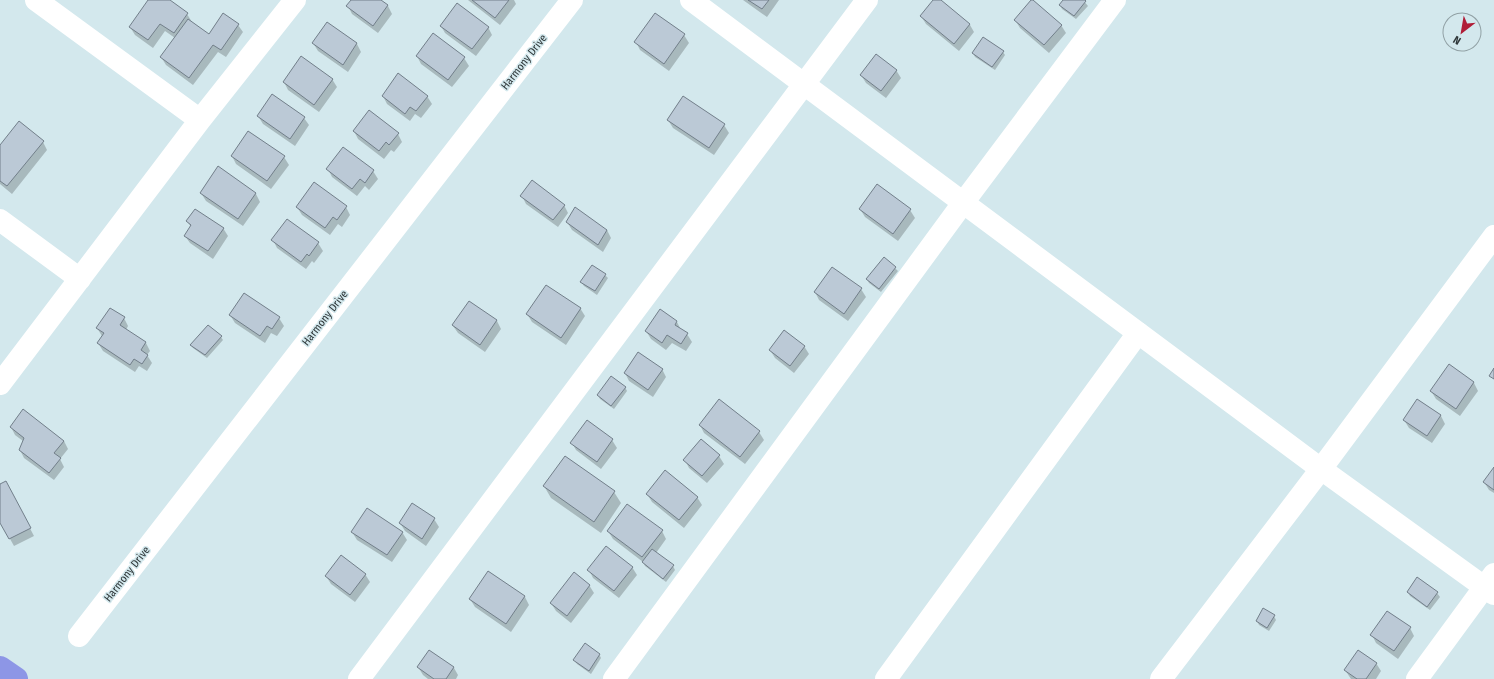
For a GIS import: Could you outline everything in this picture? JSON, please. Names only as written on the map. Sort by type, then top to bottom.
[{"type":"street","points":[[36,0],[200,120]]},
{"type":"street","points":[[0,384],[200,120],[295,0]]},
{"type":"street","name":"Harmony Drive","points":[[79,636],[572,0]]},
{"type":"street","points":[[691,0],[1321,469],[1491,585],[1417,679]]},
{"type":"street","points":[[359,679],[805,85],[867,0]]},
{"type":"street","points":[[614,679],[963,203],[1115,0]]},
{"type":"street","points":[[0,220],[80,278]]},
{"type":"street","points":[[1161,679],[1321,469],[1494,236]]},
{"type":"street","points":[[886,679],[1138,333]]},
{"type":"building","points":[[148,0],[170,0],[188,13],[174,33],[160,24],[148,40],[129,27]]},
{"type":"building","points":[[351,0],[381,0],[388,5],[373,26],[346,6]]},
{"type":"building","points":[[472,0],[509,0],[495,18]]},
{"type":"building","points":[[748,0],[769,0],[762,9]]},
{"type":"building","points":[[933,0],[941,0],[970,24],[954,44],[920,16]]},
{"type":"building","points":[[1031,0],[1033,0],[1062,25],[1044,45],[1014,20]]},
{"type":"building","points":[[1063,0],[1086,1],[1074,16],[1059,5]]},
{"type":"building","points":[[457,3],[489,27],[472,49],[440,26]]},
{"type":"building","points":[[223,13],[239,24],[221,50],[213,45],[189,78],[160,57],[188,19],[209,34]]},
{"type":"building","points":[[655,13],[685,34],[664,64],[634,42]]},
{"type":"building","points":[[327,22],[357,43],[343,65],[312,43]]},
{"type":"building","points":[[433,33],[465,57],[448,80],[416,56]]},
{"type":"building","points":[[983,37],[1004,51],[992,67],[972,53]]},
{"type":"building","points":[[876,54],[897,70],[881,91],[860,75]]},
{"type":"building","points":[[301,56],[333,79],[314,105],[283,82]]},
{"type":"building","points":[[398,73],[428,96],[416,111],[410,107],[405,114],[382,96]]},
{"type":"building","points":[[272,94],[305,117],[290,139],[257,116]]},
{"type":"building","points":[[683,96],[725,124],[709,148],[667,120]]},
{"type":"building","points":[[369,110],[399,133],[389,145],[386,142],[379,151],[353,131]]},
{"type":"building","points":[[19,121],[44,141],[7,186],[0,181],[0,145]]},
{"type":"building","points":[[248,131],[285,156],[267,181],[231,156]]},
{"type":"building","points":[[343,147],[374,170],[365,183],[360,179],[352,189],[326,169]]},
{"type":"building","points":[[218,166],[256,193],[238,219],[200,193]]},
{"type":"building","points":[[532,180],[565,205],[553,220],[520,196]]},
{"type":"building","points":[[314,182],[347,206],[337,220],[333,217],[325,228],[296,207]]},
{"type":"building","points":[[877,184],[911,209],[893,234],[859,209]]},
{"type":"building","points":[[575,207],[607,230],[598,245],[566,222]]},
{"type":"building","points":[[195,209],[224,228],[208,251],[184,236],[191,225],[186,221]]},
{"type":"building","points":[[287,219],[319,242],[309,256],[307,254],[301,262],[271,240]]},
{"type":"building","points":[[884,257],[896,267],[879,289],[866,279]]},
{"type":"building","points":[[592,265],[606,274],[595,291],[580,282]]},
{"type":"building","points":[[832,267],[862,288],[844,314],[814,292]]},
{"type":"building","points":[[546,285],[581,308],[561,338],[526,314]]},
{"type":"building","points":[[244,293],[280,317],[272,329],[267,326],[260,336],[229,315]]},
{"type":"building","points":[[469,301],[497,320],[480,345],[452,325]]},
{"type":"building","points":[[110,308],[125,317],[120,325],[146,342],[141,350],[148,355],[142,364],[134,359],[130,365],[97,343],[104,333],[96,328]]},
{"type":"building","points":[[660,309],[677,321],[675,325],[688,333],[681,344],[667,335],[662,343],[645,331]]},
{"type":"building","points":[[208,325],[222,336],[205,355],[190,345]]},
{"type":"building","points":[[784,330],[805,346],[790,366],[769,350]]},
{"type":"building","points":[[638,352],[663,369],[648,390],[624,373]]},
{"type":"building","points":[[1449,364],[1474,382],[1456,409],[1430,391]]},
{"type":"building","points":[[1494,368],[1494,379],[1489,376]]},
{"type":"building","points":[[611,376],[626,387],[611,406],[597,395]]},
{"type":"building","points":[[719,399],[760,431],[740,457],[699,425]]},
{"type":"building","points":[[1417,399],[1441,415],[1427,436],[1403,420]]},
{"type":"building","points":[[23,409],[64,441],[54,453],[61,458],[49,473],[19,450],[24,438],[10,427]]},
{"type":"building","points":[[587,420],[613,439],[597,462],[570,443]]},
{"type":"building","points":[[701,439],[720,455],[702,476],[683,460]]},
{"type":"building","points":[[565,456],[615,491],[594,522],[543,486]]},
{"type":"building","points":[[1494,467],[1494,490],[1483,482]]},
{"type":"building","points":[[665,470],[698,497],[679,520],[646,494]]},
{"type":"building","points":[[6,481],[31,528],[9,539],[0,523],[0,484]]},
{"type":"building","points":[[412,503],[435,518],[422,539],[399,523]]},
{"type":"building","points":[[627,504],[663,530],[642,557],[607,531]]},
{"type":"building","points":[[367,508],[403,532],[387,555],[351,532]]},
{"type":"building","points":[[606,546],[633,567],[614,591],[587,570]]},
{"type":"building","points":[[652,549],[674,565],[663,579],[642,562]]},
{"type":"building","points":[[341,555],[366,574],[350,595],[325,576]]},
{"type":"building","points":[[488,571],[525,596],[506,624],[469,599]]},
{"type":"building","points":[[574,572],[590,585],[567,616],[550,603]]},
{"type":"building","points":[[1417,577],[1438,592],[1427,607],[1407,592]]},
{"type":"building","points":[[1263,608],[1275,615],[1267,628],[1256,621]]},
{"type":"building","points":[[1387,611],[1411,627],[1394,651],[1370,635]]},
{"type":"building","points":[[585,643],[600,654],[589,671],[573,660]]},
{"type":"building","points":[[429,650],[454,667],[446,679],[434,679],[417,667]]},
{"type":"building","points":[[1358,650],[1377,663],[1366,679],[1357,679],[1344,670]]},
{"type":"waterway","points":[[0,668],[16,679]]}]
